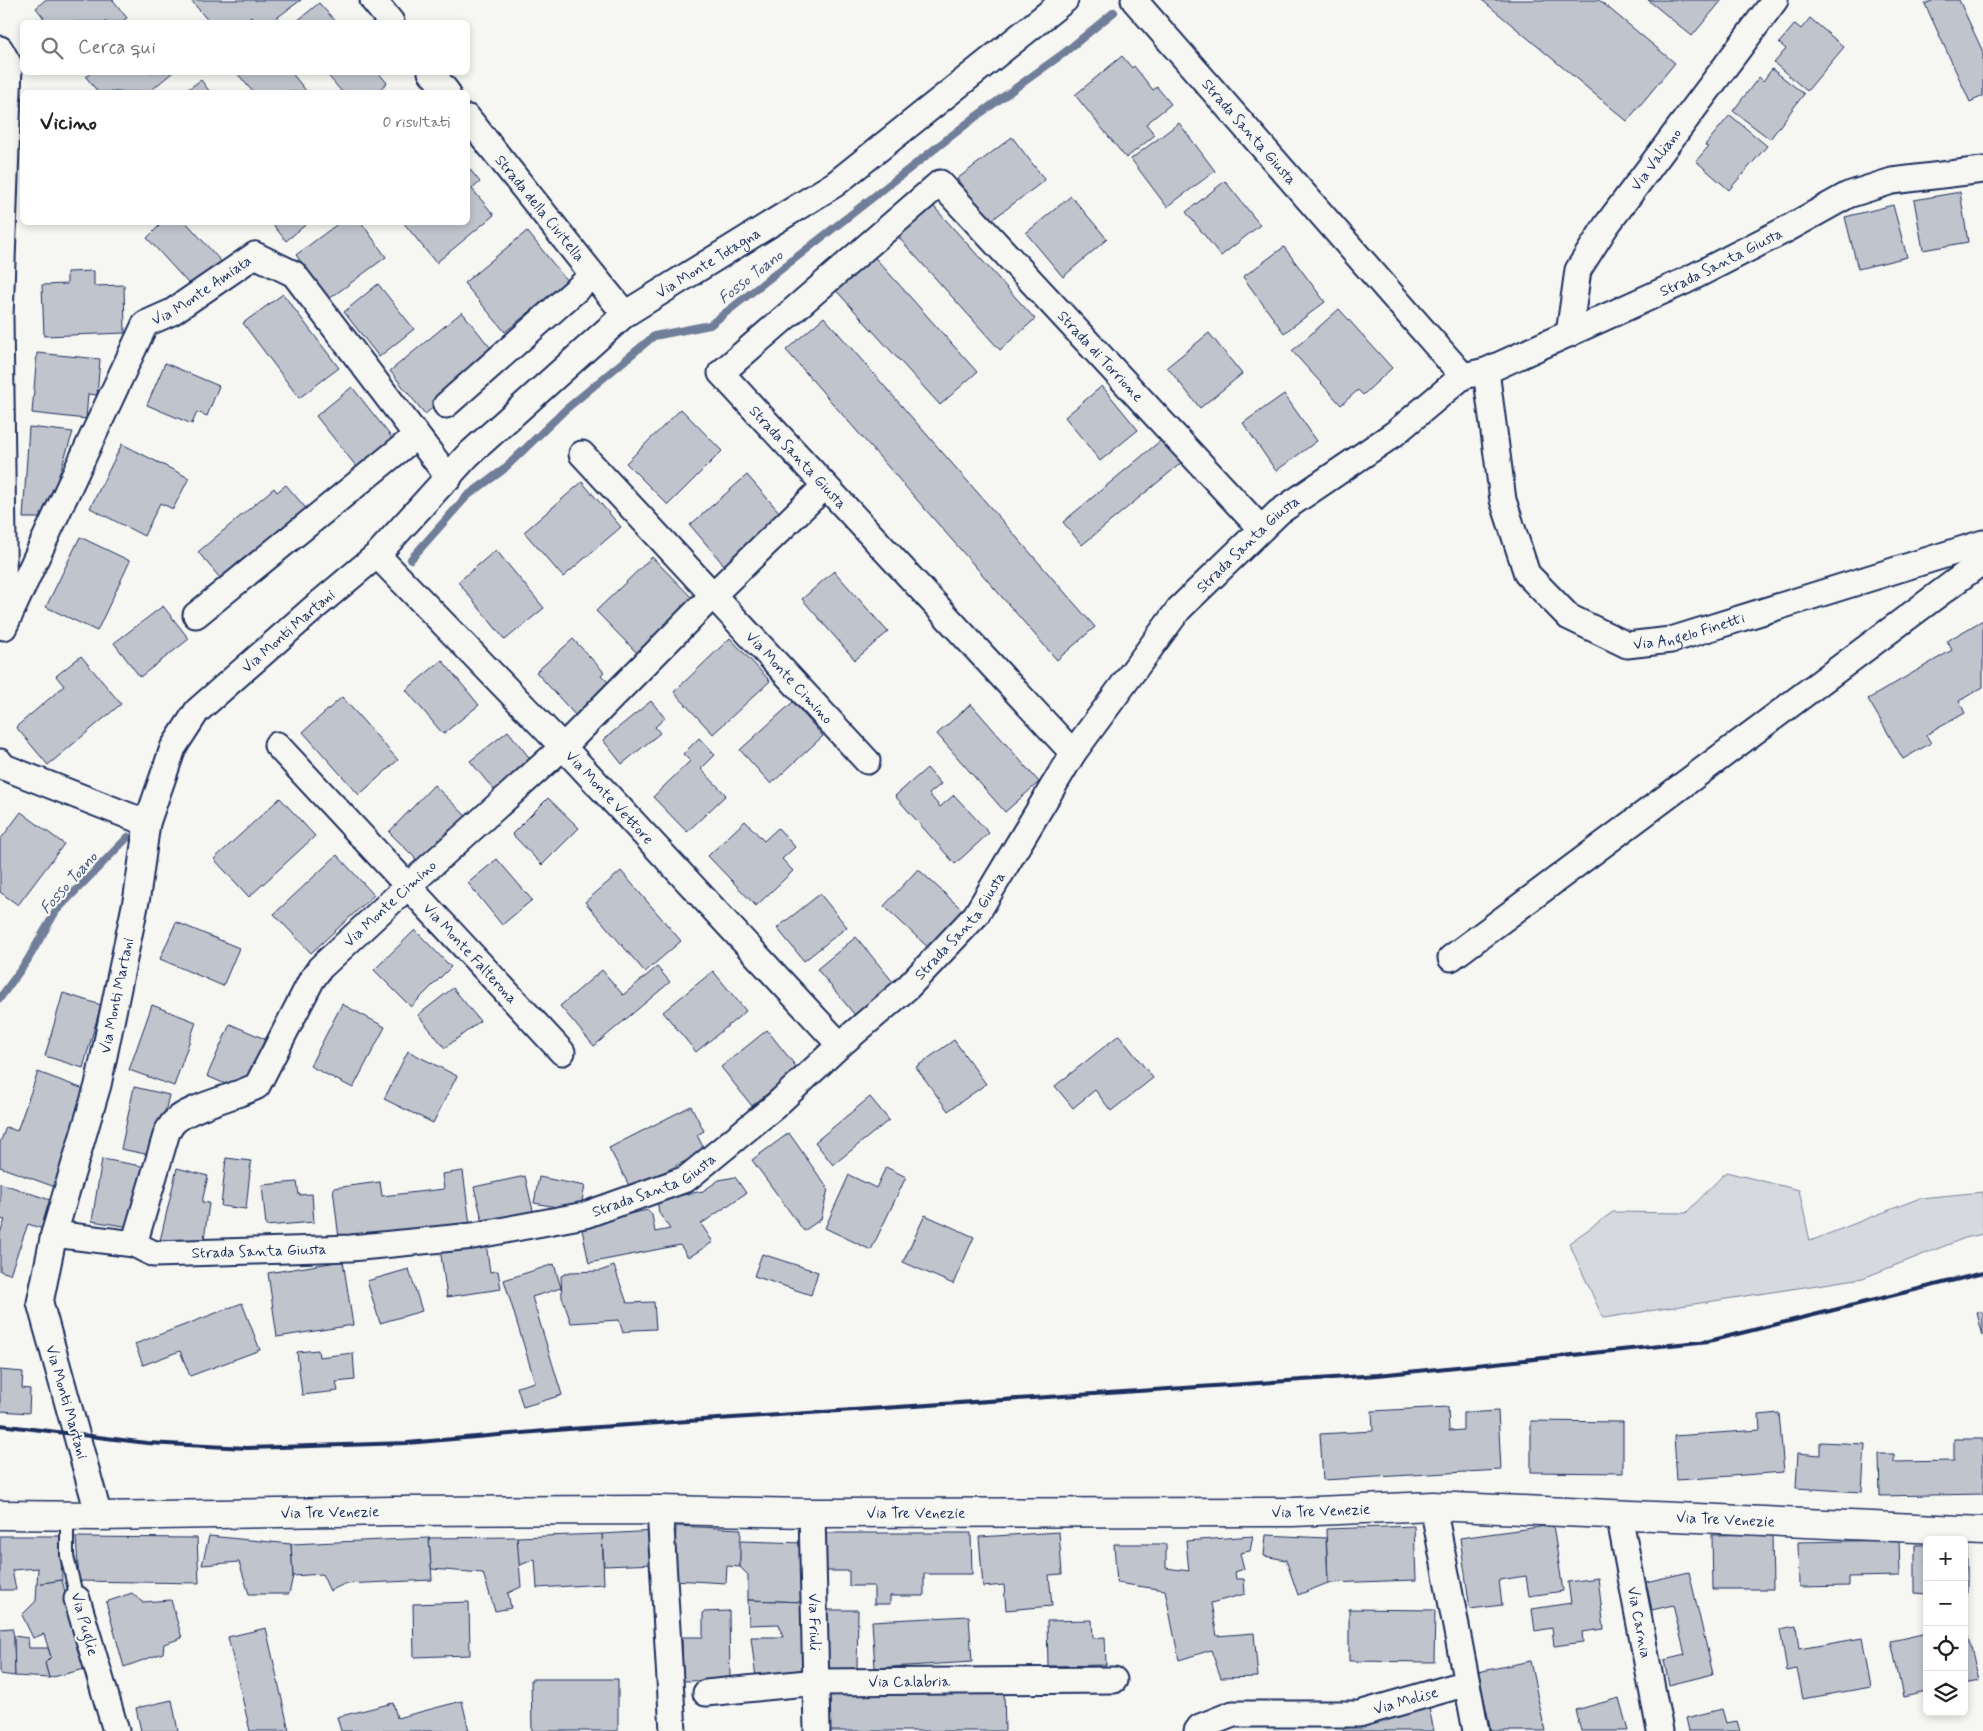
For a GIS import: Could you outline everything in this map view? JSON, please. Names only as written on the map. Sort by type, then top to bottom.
[{"type":"main road","name":"Via Tre Venezie","points":[[0,1515],[99,1516],[402,1511],[660,1510],[812,1513],[1293,1512],[1434,1506],[1983,1531]]},
{"type":"street","points":[[373,0],[389,20]]},
{"type":"street","name":"Via Monte Totagna","points":[[377,554],[474,450],[625,314],[835,184],[1065,0]]},
{"type":"street","name":"Strada Santa Giusta","points":[[1134,0],[1475,374]]},
{"type":"street","name":"Via Valiano","points":[[1568,334],[1578,270],[1606,226],[1775,0]]},
{"type":"street","points":[[0,49],[10,65],[0,317],[2,632]]},
{"type":"street","points":[[433,75],[445,90]]},
{"type":"street","name":"Strada della Civitella","points":[[470,121],[625,314]]},
{"type":"street","name":"Strada Santa Giusta","points":[[54,1234],[134,1244],[154,1254],[351,1248],[473,1236],[585,1215],[686,1179],[775,1106],[840,1045],[908,987],[976,915],[1073,753],[1178,609],[1279,512],[1394,434],[1475,374],[1568,334],[1710,268],[1787,229],[1848,195],[1892,181],[1983,170]]},
{"type":"street","name":"Strada Santa Giusta","points":[[940,182],[721,373],[1073,753]]},
{"type":"street","name":"Strada di Torrione","points":[[940,182],[1261,529]]},
{"type":"street","name":"Via Monte Amiata","points":[[2,632],[144,324],[172,312],[255,254],[294,274],[449,478]]},
{"type":"street","name":"Strada della Civitella","points":[[446,405],[593,275]]},
{"type":"street","name":"Via Angelo Finetti","points":[[1475,374],[1504,500],[1528,574],[1569,617],[1627,645],[1671,640],[1983,543]]},
{"type":"street","points":[[196,615],[416,436]]},
{"type":"street","name":"Via Monte Cimino","points":[[582,454],[867,761]]},
{"type":"street","name":"Via Monte Cimino","points":[[134,1244],[167,1132],[174,1122],[189,1112],[257,1086],[311,981],[320,968],[563,747],[713,595],[825,486]]},
{"type":"street","name":"Via Monte Vettore","points":[[377,554],[563,747],[840,1045]]},
{"type":"street","name":"Via Monti Martani","points":[[99,1516],[40,1303],[54,1234],[98,1085],[137,896],[147,823],[173,748],[197,711],[377,554]]},
{"type":"street","points":[[1451,958],[1983,561]]},
{"type":"street","name":"Via Monte Falterona","points":[[277,745],[562,1052]]},
{"type":"street","points":[[0,762],[4,767],[147,823]]},
{"type":"street","points":[[1434,1506],[1476,1731]]},
{"type":"street","points":[[660,1510],[673,1731]]},
{"type":"street","name":"Via Friuli","points":[[812,1513],[817,1731]]},
{"type":"street","name":"Via Carnia","points":[[1619,1514],[1660,1731]]},
{"type":"street","name":"Via Puglie","points":[[77,1599],[116,1731]]},
{"type":"street","name":"Via Calabria","points":[[706,1693],[817,1682],[1114,1680]]},
{"type":"street","name":"Via Molise","points":[[1197,1731],[1200,1727],[1233,1714],[1359,1714],[1467,1683]]},
{"type":"lane","name":"Via Puglie","points":[[67,1515],[67,1556],[77,1599]]},
{"type":"shaded area","points":[[1726,1172],[1799,1190],[1810,1241],[1920,1198],[1983,1192],[1983,1234],[1965,1238],[1863,1278],[1603,1318],[1569,1243],[1613,1212],[1686,1213]]},
{"type":"building","points":[[45,0],[113,0],[127,18],[124,20],[45,20],[36,8]]},
{"type":"building","points":[[191,0],[301,0],[274,20],[253,20],[251,17],[247,20],[207,20]]},
{"type":"building","points":[[1482,0],[1599,0],[1675,63],[1627,121]]},
{"type":"building","points":[[1648,0],[1722,0],[1692,36]]},
{"type":"building","points":[[1934,0],[1959,0],[1983,52],[1983,96],[1970,102],[1925,4]]},
{"type":"building","points":[[319,3],[334,20],[298,20]]},
{"type":"building","points":[[1810,18],[1844,47],[1807,91],[1774,63],[1786,49],[1779,43],[1795,24],[1801,29]]},
{"type":"building","points":[[1122,56],[1132,68],[1134,66],[1153,90],[1157,87],[1171,104],[1146,124],[1155,135],[1126,158],[1075,95]]},
{"type":"building","points":[[1772,69],[1804,94],[1770,139],[1733,111],[1759,77],[1763,81]]},
{"type":"building","points":[[88,75],[169,75],[151,90],[96,90],[86,77]]},
{"type":"building","points":[[239,75],[293,75],[305,90],[251,90]]},
{"type":"building","points":[[328,75],[380,75],[387,83],[378,90],[340,90]]},
{"type":"building","points":[[201,80],[208,90],[187,90]]},
{"type":"building","points":[[1730,115],[1767,146],[1729,190],[1696,161],[1708,147],[1705,145]]},
{"type":"building","points":[[1179,123],[1215,171],[1167,207],[1131,159]]},
{"type":"building","points":[[1012,137],[1045,180],[989,222],[957,179]]},
{"type":"building","points":[[470,170],[480,182],[472,189],[494,215],[436,263],[405,225],[470,225]]},
{"type":"building","points":[[1225,181],[1260,225],[1221,256],[1186,212]]},
{"type":"building","points":[[1960,192],[1968,242],[1923,250],[1914,200]]},
{"type":"building","points":[[1071,196],[1107,239],[1063,277],[1026,233]]},
{"type":"building","points":[[926,198],[1035,319],[1000,350],[891,229]]},
{"type":"building","points":[[1893,205],[1907,257],[1858,269],[1845,217]]},
{"type":"building","points":[[160,225],[189,225],[226,267],[197,293],[147,238]]},
{"type":"building","points":[[273,225],[305,225],[286,241]]},
{"type":"building","points":[[336,225],[363,225],[386,257],[329,299],[296,255]]},
{"type":"building","points":[[527,231],[567,281],[505,332],[464,283]]},
{"type":"building","points":[[1284,247],[1325,302],[1284,333],[1243,277]]},
{"type":"building","points":[[870,252],[977,372],[940,405],[832,286]]},
{"type":"building","points":[[94,271],[94,286],[124,285],[125,333],[44,336],[42,285],[67,284],[67,272]]},
{"type":"building","points":[[378,284],[414,329],[379,357],[344,312]]},
{"type":"building","points":[[283,294],[339,368],[299,398],[243,323]]},
{"type":"building","points":[[1339,309],[1392,368],[1363,395],[1358,390],[1341,405],[1292,351]]},
{"type":"building","points":[[462,312],[497,356],[425,414],[390,371]]},
{"type":"building","points":[[824,317],[1095,627],[1057,660],[786,350]]},
{"type":"building","points":[[1209,333],[1242,374],[1200,408],[1167,367]]},
{"type":"building","points":[[37,353],[100,359],[97,395],[88,394],[86,419],[32,413]]},
{"type":"building","points":[[165,363],[219,386],[207,416],[197,412],[192,424],[147,405]]},
{"type":"building","points":[[1102,386],[1138,430],[1100,461],[1065,417]]},
{"type":"building","points":[[352,387],[396,443],[360,471],[316,416]]},
{"type":"building","points":[[1284,394],[1317,441],[1276,471],[1243,423]]},
{"type":"building","points":[[681,409],[722,451],[668,505],[626,463]]},
{"type":"building","points":[[29,427],[73,432],[45,518],[23,518]]},
{"type":"building","points":[[1166,436],[1186,459],[1082,545],[1063,522]]},
{"type":"building","points":[[122,444],[189,478],[173,509],[160,503],[144,536],[90,508]]},
{"type":"building","points":[[747,475],[787,521],[729,571],[690,525]]},
{"type":"building","points":[[582,482],[621,527],[563,577],[524,532]]},
{"type":"building","points":[[286,485],[310,513],[226,585],[198,552],[274,488],[277,492]]},
{"type":"building","points":[[80,537],[130,561],[97,631],[46,607]]},
{"type":"building","points":[[496,550],[544,608],[505,640],[458,582]]},
{"type":"building","points":[[652,557],[694,600],[638,654],[596,611]]},
{"type":"building","points":[[834,571],[888,632],[855,660],[802,599]]},
{"type":"building","points":[[163,606],[189,639],[140,677],[114,643]]},
{"type":"building","points":[[1983,620],[1983,687],[1959,701],[1965,713],[1926,735],[1931,743],[1903,759],[1868,699],[1952,650],[1947,641]]},
{"type":"building","points":[[730,638],[770,681],[713,734],[674,692]]},
{"type":"building","points":[[573,639],[604,672],[601,675],[611,685],[577,717],[536,672]]},
{"type":"building","points":[[81,656],[121,704],[48,765],[16,727],[64,686],[56,676]]},
{"type":"building","points":[[442,660],[479,705],[443,734],[406,690]]},
{"type":"building","points":[[342,697],[398,760],[359,795],[303,732]]},
{"type":"building","points":[[651,701],[665,718],[655,727],[660,733],[622,764],[603,740]]},
{"type":"building","points":[[793,702],[823,736],[771,784],[740,750]]},
{"type":"building","points":[[971,704],[1039,782],[1005,812],[937,734]]},
{"type":"building","points":[[508,731],[536,766],[499,796],[470,761]]},
{"type":"building","points":[[699,738],[715,755],[701,769],[726,795],[687,832],[653,797],[690,761],[683,754]]},
{"type":"building","points":[[927,768],[941,784],[929,794],[940,807],[954,795],[989,833],[955,864],[895,796]]},
{"type":"building","points":[[434,785],[466,816],[420,863],[389,832]]},
{"type":"building","points":[[280,798],[315,836],[249,897],[214,859]]},
{"type":"building","points":[[548,798],[579,828],[542,865],[512,834]]},
{"type":"building","points":[[21,812],[64,844],[18,905],[0,892],[0,840]]},
{"type":"building","points":[[745,821],[764,841],[778,828],[795,847],[782,859],[793,871],[756,906],[708,856]]},
{"type":"building","points":[[337,855],[374,895],[311,953],[274,914]]},
{"type":"building","points":[[497,859],[532,900],[502,925],[468,883]]},
{"type":"building","points":[[918,869],[969,916],[934,953],[884,906]]},
{"type":"building","points":[[621,871],[681,941],[645,972],[585,902]]},
{"type":"building","points":[[820,894],[847,927],[804,961],[777,928]]},
{"type":"building","points":[[176,922],[239,948],[223,986],[160,959]]},
{"type":"building","points":[[415,930],[451,967],[411,1007],[374,970]]},
{"type":"building","points":[[856,937],[898,988],[859,1020],[817,969]]},
{"type":"building","points":[[657,967],[670,982],[594,1046],[560,1006],[602,970],[623,995]]},
{"type":"building","points":[[713,971],[746,1011],[696,1052],[663,1012]]},
{"type":"building","points":[[453,988],[480,1021],[445,1048],[418,1015]]},
{"type":"building","points":[[63,993],[101,1005],[83,1068],[45,1056]]},
{"type":"building","points":[[342,1004],[385,1027],[353,1088],[310,1066]]},
{"type":"building","points":[[152,1005],[196,1022],[174,1086],[129,1070]]},
{"type":"building","points":[[230,1024],[265,1039],[247,1080],[232,1087],[207,1076]]},
{"type":"building","points":[[767,1030],[798,1069],[752,1106],[721,1067]]},
{"type":"building","points":[[1119,1035],[1153,1078],[1111,1111],[1095,1090],[1073,1108],[1055,1086]]},
{"type":"building","points":[[954,1040],[986,1084],[948,1111],[916,1067]]},
{"type":"building","points":[[408,1051],[457,1076],[433,1123],[384,1099]]},
{"type":"building","points":[[38,1072],[89,1091],[55,1187],[0,1167],[0,1143],[6,1127],[17,1131]]},
{"type":"building","points":[[134,1087],[169,1095],[155,1156],[121,1149]]},
{"type":"building","points":[[870,1097],[889,1120],[833,1165],[815,1142]]},
{"type":"building","points":[[691,1106],[704,1131],[697,1135],[705,1151],[631,1189],[609,1148]]},
{"type":"building","points":[[789,1133],[828,1189],[821,1219],[804,1231],[752,1160]]},
{"type":"building","points":[[226,1158],[251,1161],[246,1209],[221,1206]]},
{"type":"building","points":[[102,1159],[147,1167],[136,1228],[92,1221]]},
{"type":"building","points":[[886,1167],[906,1177],[871,1250],[825,1228],[849,1175],[876,1188]]},
{"type":"building","points":[[177,1168],[208,1176],[202,1202],[209,1203],[204,1239],[160,1241]]},
{"type":"building","points":[[463,1171],[470,1225],[339,1239],[333,1188],[380,1182],[382,1196],[444,1189],[442,1174]]},
{"type":"building","points":[[525,1176],[534,1215],[484,1227],[474,1187]]},
{"type":"building","points":[[539,1177],[585,1186],[580,1211],[534,1203]]},
{"type":"building","points":[[735,1177],[746,1193],[701,1224],[713,1242],[691,1256],[688,1257],[680,1245],[589,1263],[581,1225],[632,1211],[629,1214],[648,1210],[652,1215],[655,1232],[670,1229],[659,1213],[657,1200],[703,1191],[719,1180]]},
{"type":"building","points":[[297,1182],[299,1195],[312,1194],[314,1222],[266,1226],[262,1185]]},
{"type":"building","points":[[0,1183],[53,1201],[43,1229],[28,1224],[10,1274],[0,1271],[0,1233],[5,1220],[0,1219]]},
{"type":"building","points":[[925,1215],[974,1237],[953,1284],[903,1262]]},
{"type":"building","points":[[486,1243],[490,1272],[498,1271],[501,1289],[447,1297],[440,1248]]},
{"type":"building","points":[[762,1254],[818,1272],[811,1295],[754,1276]]},
{"type":"building","points":[[343,1261],[353,1325],[277,1337],[268,1273]]},
{"type":"building","points":[[554,1264],[561,1288],[532,1297],[562,1395],[523,1407],[517,1387],[535,1382],[504,1280]]},
{"type":"building","points":[[614,1266],[627,1303],[654,1302],[656,1329],[633,1330],[623,1333],[619,1320],[571,1323],[562,1297],[561,1276],[570,1272],[600,1271]]},
{"type":"building","points":[[409,1269],[422,1311],[380,1323],[367,1281]]},
{"type":"building","points":[[242,1303],[260,1350],[190,1376],[180,1351],[143,1365],[135,1344]]},
{"type":"building","points":[[1983,1312],[1983,1336],[1977,1313]]},
{"type":"building","points":[[318,1350],[319,1357],[353,1353],[355,1380],[336,1382],[338,1391],[302,1395],[297,1352]]},
{"type":"building","points":[[0,1370],[23,1372],[22,1388],[30,1389],[29,1413],[0,1411]]},
{"type":"building","points":[[1448,1407],[1449,1431],[1463,1430],[1463,1413],[1498,1411],[1501,1470],[1323,1480],[1320,1434],[1373,1431],[1372,1411]]},
{"type":"building","points":[[1779,1413],[1784,1472],[1677,1480],[1674,1436],[1760,1430],[1759,1415]]},
{"type":"building","points":[[1531,1421],[1623,1422],[1623,1473],[1531,1472]]},
{"type":"building","points":[[1954,1439],[1983,1439],[1983,1494],[1880,1496],[1879,1454],[1894,1454],[1894,1462],[1954,1461]]},
{"type":"building","points":[[1820,1442],[1865,1444],[1862,1492],[1796,1488],[1798,1453],[1820,1455]]},
{"type":"building","points":[[1553,1525],[1563,1591],[1529,1596],[1526,1576],[1499,1580],[1502,1605],[1470,1609],[1460,1538]]},
{"type":"building","points":[[676,1526],[741,1529],[740,1567],[727,1566],[726,1583],[674,1580]]},
{"type":"building","points":[[1414,1526],[1416,1580],[1328,1583],[1326,1529]]},
{"type":"building","points":[[655,1531],[656,1564],[604,1566],[602,1534]]},
{"type":"building","points":[[1059,1532],[1062,1574],[1049,1575],[1052,1606],[1006,1610],[1004,1585],[983,1587],[979,1537]]},
{"type":"building","points":[[824,1533],[971,1533],[972,1574],[924,1574],[924,1596],[890,1596],[890,1604],[874,1604],[874,1586],[849,1586],[849,1571],[824,1571]]},
{"type":"building","points":[[602,1534],[604,1584],[537,1588],[535,1559],[518,1566],[517,1537]]},
{"type":"building","points":[[1772,1534],[1773,1589],[1713,1589],[1712,1535]]},
{"type":"building","points":[[1266,1535],[1326,1538],[1328,1583],[1298,1595],[1286,1560],[1264,1556]]},
{"type":"building","points":[[0,1536],[60,1536],[62,1580],[37,1584],[38,1568],[12,1570],[16,1590],[0,1590]]},
{"type":"building","points":[[209,1536],[291,1544],[293,1576],[289,1594],[249,1594],[239,1562],[202,1565]]},
{"type":"building","points":[[1253,1536],[1250,1551],[1240,1553],[1244,1569],[1235,1572],[1236,1579],[1244,1579],[1245,1594],[1211,1603],[1217,1636],[1254,1633],[1258,1677],[1221,1678],[1211,1650],[1179,1660],[1165,1590],[1117,1583],[1114,1544],[1166,1544],[1166,1568],[1189,1571],[1186,1541]]},
{"type":"building","points":[[76,1537],[197,1538],[199,1583],[79,1581]]},
{"type":"building","points":[[517,1537],[521,1587],[508,1593],[511,1608],[495,1611],[483,1573],[431,1569],[429,1538]]},
{"type":"building","points":[[429,1538],[432,1580],[344,1584],[330,1591],[322,1574],[293,1576],[291,1544]]},
{"type":"building","points":[[1899,1540],[1900,1576],[1849,1577],[1849,1586],[1799,1587],[1798,1542]]},
{"type":"building","points":[[740,1541],[805,1543],[803,1602],[748,1600],[748,1575],[740,1567]]},
{"type":"building","points":[[1915,1545],[1923,1545],[1923,1594],[1915,1593]]},
{"type":"building","points":[[1689,1572],[1713,1674],[1669,1685],[1664,1660],[1685,1655],[1673,1605],[1652,1610],[1646,1582]]},
{"type":"building","points":[[1598,1578],[1604,1629],[1582,1632],[1583,1642],[1554,1646],[1552,1628],[1535,1631],[1532,1609],[1571,1603],[1568,1582]]},
{"type":"building","points":[[62,1580],[85,1669],[49,1678],[45,1663],[51,1657],[44,1634],[33,1638],[22,1615],[36,1601],[37,1584]]},
{"type":"building","points":[[132,1593],[142,1602],[171,1600],[182,1638],[164,1644],[163,1653],[124,1667],[106,1602]]},
{"type":"building","points":[[748,1600],[803,1602],[803,1677],[756,1678],[751,1637],[783,1637],[779,1624],[749,1625]]},
{"type":"building","points":[[469,1602],[470,1655],[414,1657],[413,1604]]},
{"type":"building","points":[[1349,1609],[1435,1610],[1434,1662],[1349,1661]]},
{"type":"building","points":[[827,1610],[858,1610],[857,1669],[827,1669]]},
{"type":"building","points":[[729,1611],[730,1680],[683,1681],[682,1637],[703,1637],[703,1612]]},
{"type":"building","points":[[969,1616],[972,1662],[875,1668],[872,1621]]},
{"type":"building","points":[[1092,1620],[1093,1638],[1105,1637],[1106,1665],[1048,1666],[1047,1621]]},
{"type":"building","points":[[1796,1626],[1799,1649],[1862,1638],[1871,1687],[1803,1699],[1797,1669],[1787,1671],[1780,1629]]},
{"type":"building","points":[[12,1628],[15,1676],[0,1674],[0,1629]]},
{"type":"building","points":[[266,1628],[289,1731],[250,1731],[228,1637]]},
{"type":"building","points":[[1968,1633],[1979,1681],[1968,1683]]},
{"type":"building","points":[[1923,1634],[1923,1693],[1903,1697],[1891,1641]]},
{"type":"building","points":[[14,1636],[28,1638],[29,1648],[48,1648],[51,1657],[45,1663],[49,1678],[15,1676]]},
{"type":"building","points":[[1530,1661],[1545,1731],[1491,1731],[1478,1672]]},
{"type":"building","points":[[531,1679],[618,1679],[618,1731],[532,1731]]},
{"type":"building","points":[[1004,1689],[1005,1731],[827,1731],[826,1691]]},
{"type":"building","points":[[1619,1698],[1628,1731],[1581,1731],[1576,1710]]},
{"type":"building","points":[[172,1700],[178,1731],[141,1731],[136,1708]]},
{"type":"building","points":[[462,1701],[469,1731],[341,1731],[337,1717],[393,1703],[397,1718]]},
{"type":"building","points":[[1429,1708],[1434,1731],[1343,1731],[1343,1729]]},
{"type":"building","points":[[1722,1709],[1726,1723],[1737,1721],[1740,1731],[1689,1731],[1686,1718]]},
{"type":"waterway","name":"Fosso Toano","points":[[411,559],[467,496],[503,470],[565,410],[654,336],[710,325],[978,115],[1064,53],[1114,12]]},
{"type":"waterway","name":"Fosso Toano","points":[[0,998],[27,961],[56,911],[128,837]]},
{"type":"railway","points":[[0,1425],[147,1443],[247,1448],[407,1443],[569,1429],[1378,1375],[1709,1341],[1983,1273]]}]
